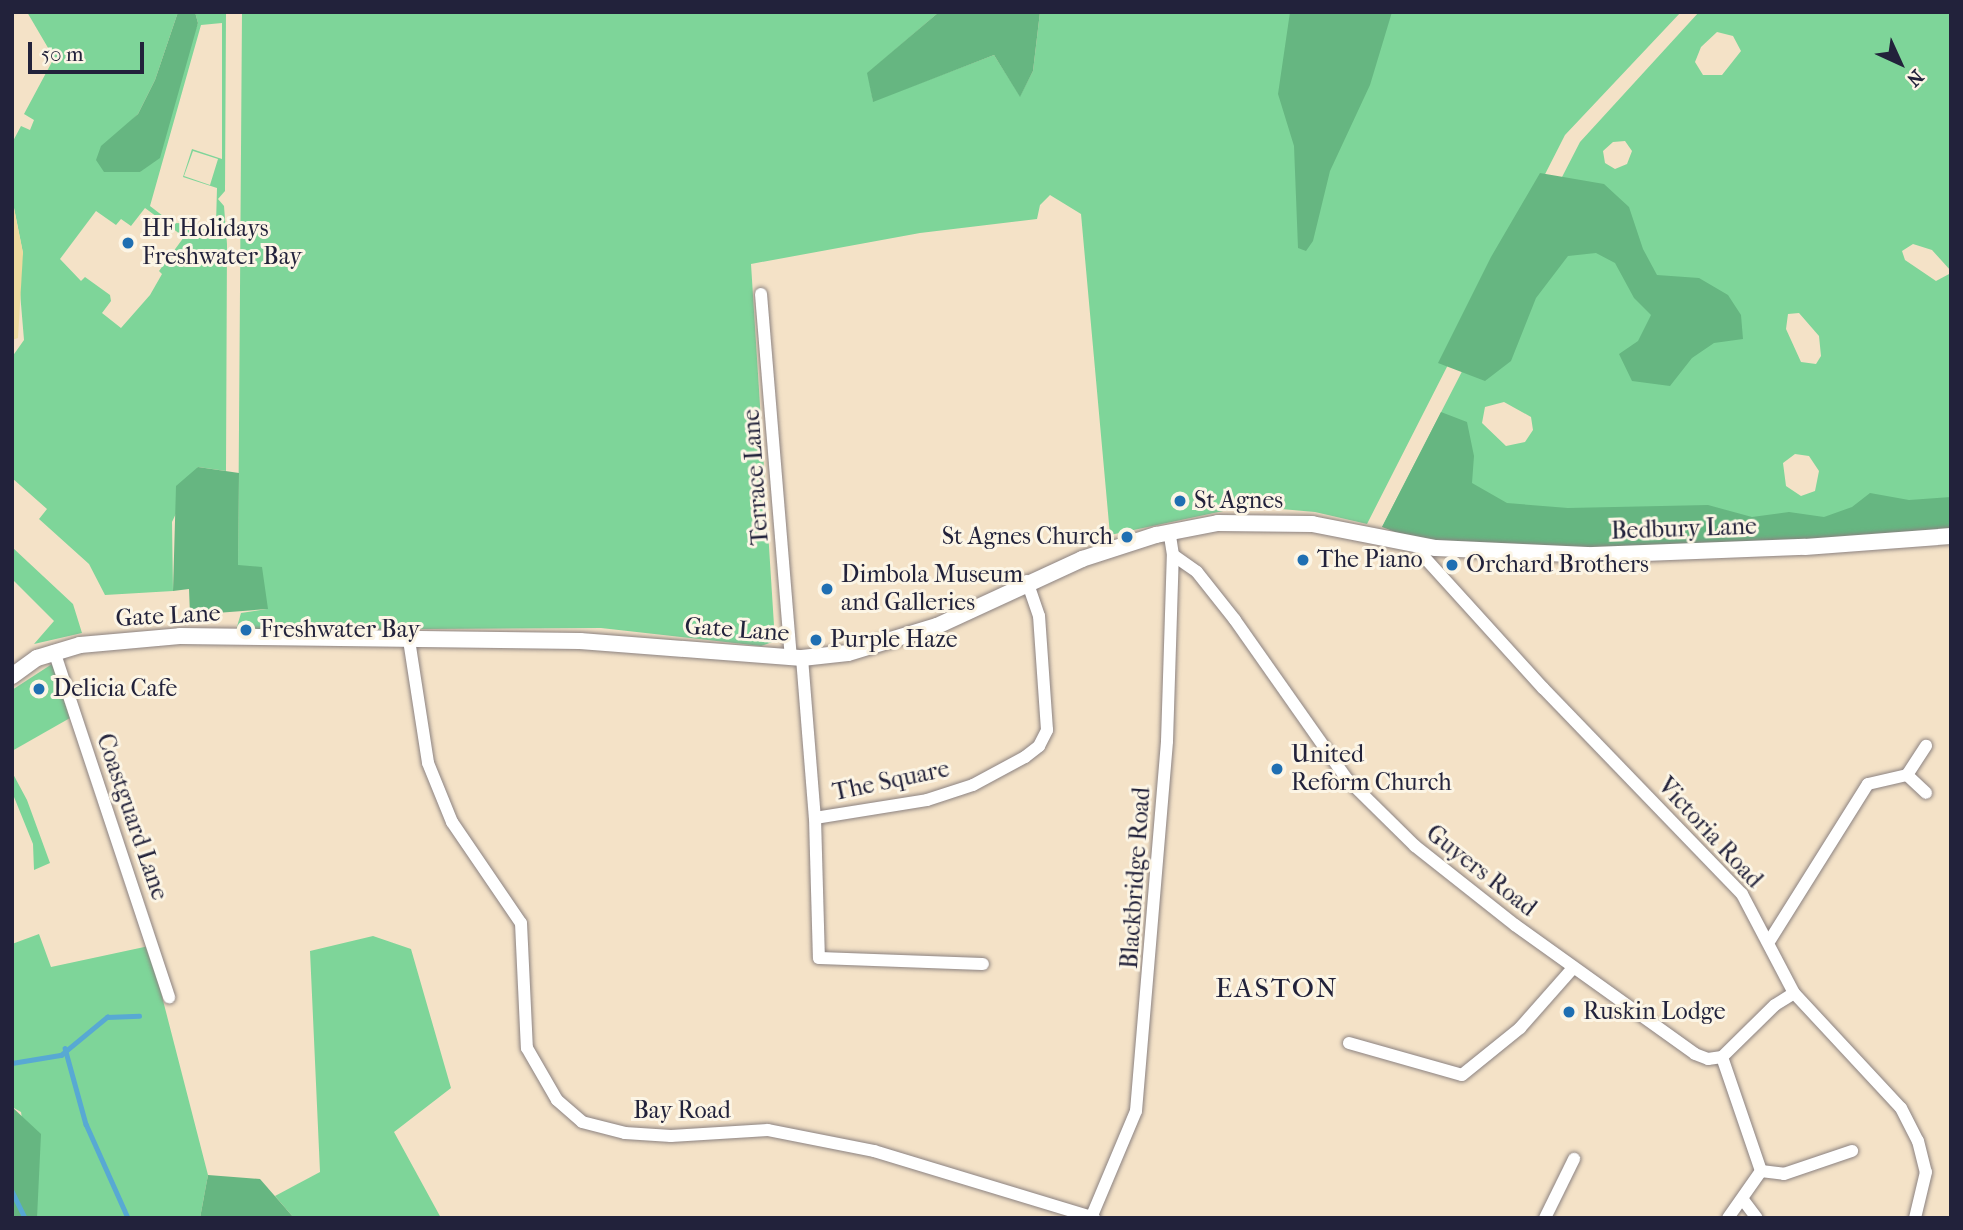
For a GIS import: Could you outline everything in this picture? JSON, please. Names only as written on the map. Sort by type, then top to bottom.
[{"type":"street","name":"Terrace Lane","points":[[761,294],[796,658]]},
{"type":"street","name":"Gate Lane","points":[[12,676],[29,663],[54,651],[90,643],[180,636],[580,641],[796,658],[848,653],[905,638],[965,615],[1027,581],[1169,531],[1218,523],[1312,524],[1419,546]]},
{"type":"street","name":"Blackbridge Road","points":[[1092,1217],[1136,1111],[1159,875],[1172,555],[1169,531]]},
{"type":"street","name":"Bedbury Lane","points":[[1419,546],[1642,555],[1951,536]]},
{"type":"street","name":"Victoria Road","points":[[1419,546],[1424,558],[1531,675],[1742,894],[1770,940],[1794,993],[1890,1094],[1907,1119],[1926,1172],[1915,1218]]},
{"type":"street","name":"Guyers Road","points":[[1172,555],[1197,572],[1235,620],[1346,778],[1415,846],[1573,968],[1695,1054],[1708,1059],[1723,1057]]},
{"type":"street","name":"The Square","points":[[796,658],[815,818],[927,800],[972,785],[1039,746],[1047,730],[1039,616],[1027,581]]},
{"type":"street","name":"Bay Road","points":[[409,640],[428,763],[452,822],[521,923],[527,1048],[556,1100],[582,1122],[625,1133],[671,1136],[768,1130],[874,1151],[1092,1217]]},
{"type":"street","name":"Coastguard Lane","points":[[54,651],[169,997]]},
{"type":"street","points":[[1770,940],[1868,784],[1907,775],[1926,746]]},
{"type":"street","points":[[1907,775],[1926,793]]},
{"type":"street","points":[[815,818],[819,958],[983,964]]},
{"type":"street","points":[[1349,1043],[1462,1075],[1520,1028],[1573,968]]},
{"type":"street","points":[[1728,1218],[1744,1201],[1761,1171],[1723,1057],[1775,1005],[1794,993]]},
{"type":"street","points":[[1761,1171],[1784,1174],[1852,1152]]},
{"type":"street","points":[[1545,1218],[1574,1160]]},
{"type":"street","points":[[1744,1201],[1757,1218]]},
{"type":"green space","points":[[27,12],[178,12],[155,80],[138,114],[121,131],[104,172],[140,172],[198,23],[195,12],[226,12],[225,191],[218,199],[224,206],[227,244],[226,471],[198,467],[172,522],[173,591],[105,595],[89,564],[39,519],[47,509],[12,478],[12,357],[24,340],[18,268],[23,253],[12,198],[12,143],[21,126],[30,130],[34,120],[24,114],[54,58]],"holes":[[[222,23],[222,159],[192,149],[183,177],[217,188],[216,224],[172,223],[150,206],[201,25]],[[193,151],[218,159],[210,185],[184,176]],[[145,208],[184,237],[159,271],[162,274],[150,295],[121,328],[102,313],[111,301],[110,295],[85,277],[81,281],[60,259],[96,211],[116,225],[121,219],[131,226]]]},
{"type":"green space","points":[[178,12],[195,12],[198,23],[160,158],[140,172],[104,172],[96,160],[101,146],[138,114],[155,80]]},
{"type":"green space","points":[[242,12],[939,12],[868,73],[873,101],[994,55],[1020,96],[1033,71],[1040,12],[1681,12],[1565,135],[1367,524],[1315,512],[1247,506],[1110,535],[1081,214],[1050,195],[1040,205],[1037,219],[920,233],[751,264],[775,641],[761,646],[601,628],[236,630],[241,613],[267,609],[238,566]]},
{"type":"green space","points":[[939,12],[1040,12],[1033,71],[1020,97],[994,55],[873,102],[867,73]]},
{"type":"green space","points":[[1290,12],[1392,12],[1370,85],[1330,171],[1313,241],[1306,251],[1298,248],[1294,146],[1278,94]]},
{"type":"green space","points":[[1699,12],[1951,12],[1951,271],[1932,250],[1913,244],[1902,251],[1905,260],[1936,281],[1951,273],[1951,531],[1382,527],[1580,142]],"holes":[[[1717,32],[1733,36],[1741,51],[1722,75],[1703,75],[1695,62],[1701,47]],[[1625,141],[1632,151],[1627,164],[1615,169],[1605,163],[1603,151],[1613,142]],[[1799,313],[1819,336],[1821,356],[1816,364],[1801,362],[1786,329],[1788,314]],[[1504,402],[1531,417],[1533,430],[1525,442],[1506,446],[1482,423],[1485,407]],[[1795,454],[1809,456],[1819,471],[1815,491],[1801,496],[1786,486],[1783,463]]]},
{"type":"green space","points":[[1540,173],[1604,184],[1629,207],[1643,249],[1657,275],[1699,278],[1728,295],[1741,315],[1743,339],[1714,343],[1692,358],[1670,386],[1632,381],[1619,354],[1638,341],[1651,315],[1634,298],[1615,263],[1596,253],[1568,256],[1536,298],[1511,361],[1485,381],[1438,363],[1491,257]]},
{"type":"green space","points":[[1441,412],[1467,422],[1474,456],[1472,483],[1507,503],[1568,508],[1708,505],[1752,517],[1789,512],[1824,517],[1852,507],[1870,493],[1909,500],[1951,497],[1951,531],[1635,550],[1419,541],[1382,527]]},
{"type":"green space","points":[[198,467],[239,473],[238,565],[262,567],[268,609],[190,615],[189,589],[173,591],[176,486]]},
{"type":"green space","points":[[13,548],[73,604],[82,633],[34,644],[54,621],[12,579]]},
{"type":"green space","points":[[52,664],[70,718],[12,751],[12,690]]},
{"type":"green space","points":[[12,772],[27,800],[50,863],[34,870],[33,844],[12,792]]},
{"type":"green space","points":[[39,934],[51,967],[149,946],[208,1175],[200,1218],[37,1218],[21,1112],[12,1107],[12,944]]},
{"type":"green space","points":[[373,936],[411,949],[451,1088],[394,1132],[441,1218],[294,1218],[275,1196],[320,1172],[310,951]]},
{"type":"green space","points":[[12,1107],[41,1134],[37,1218],[12,1218]]},
{"type":"green space","points":[[208,1175],[260,1179],[294,1218],[200,1218]]},
{"type":"sand","points":[[12,198],[23,253],[18,338],[12,340]]},
{"type":"waterway","points":[[12,1063],[61,1055],[107,1017],[139,1016]]},
{"type":"waterway","points":[[65,1048],[86,1124],[128,1218]]},
{"type":"waterway","points":[[12,1191],[25,1218]]},
{"type":"place","name":"HF Holidays Freshwater Bay","points":[[128,243]]},
{"type":"place","name":"St Agnes","points":[[1180,501]]},
{"type":"place","name":"St Agnes Church","points":[[1127,537]]},
{"type":"place","name":"The Piano","points":[[1303,560]]},
{"type":"place","name":"Orchard Brothers","points":[[1452,565]]},
{"type":"place","name":"Dimbola Museum and Galleries","points":[[827,589]]},
{"type":"place","name":"Freshwater Bay","points":[[246,630]]},
{"type":"place","name":"Purple Haze","points":[[816,640]]},
{"type":"place","name":"Delicia Cafe","points":[[39,689]]},
{"type":"place","name":"United Reform Church","points":[[1277,769]]},
{"type":"place","name":"Ruskin Lodge","points":[[1569,1012]]},
{"type":"district","name":"EASTON","points":[[1277,988]]}]
